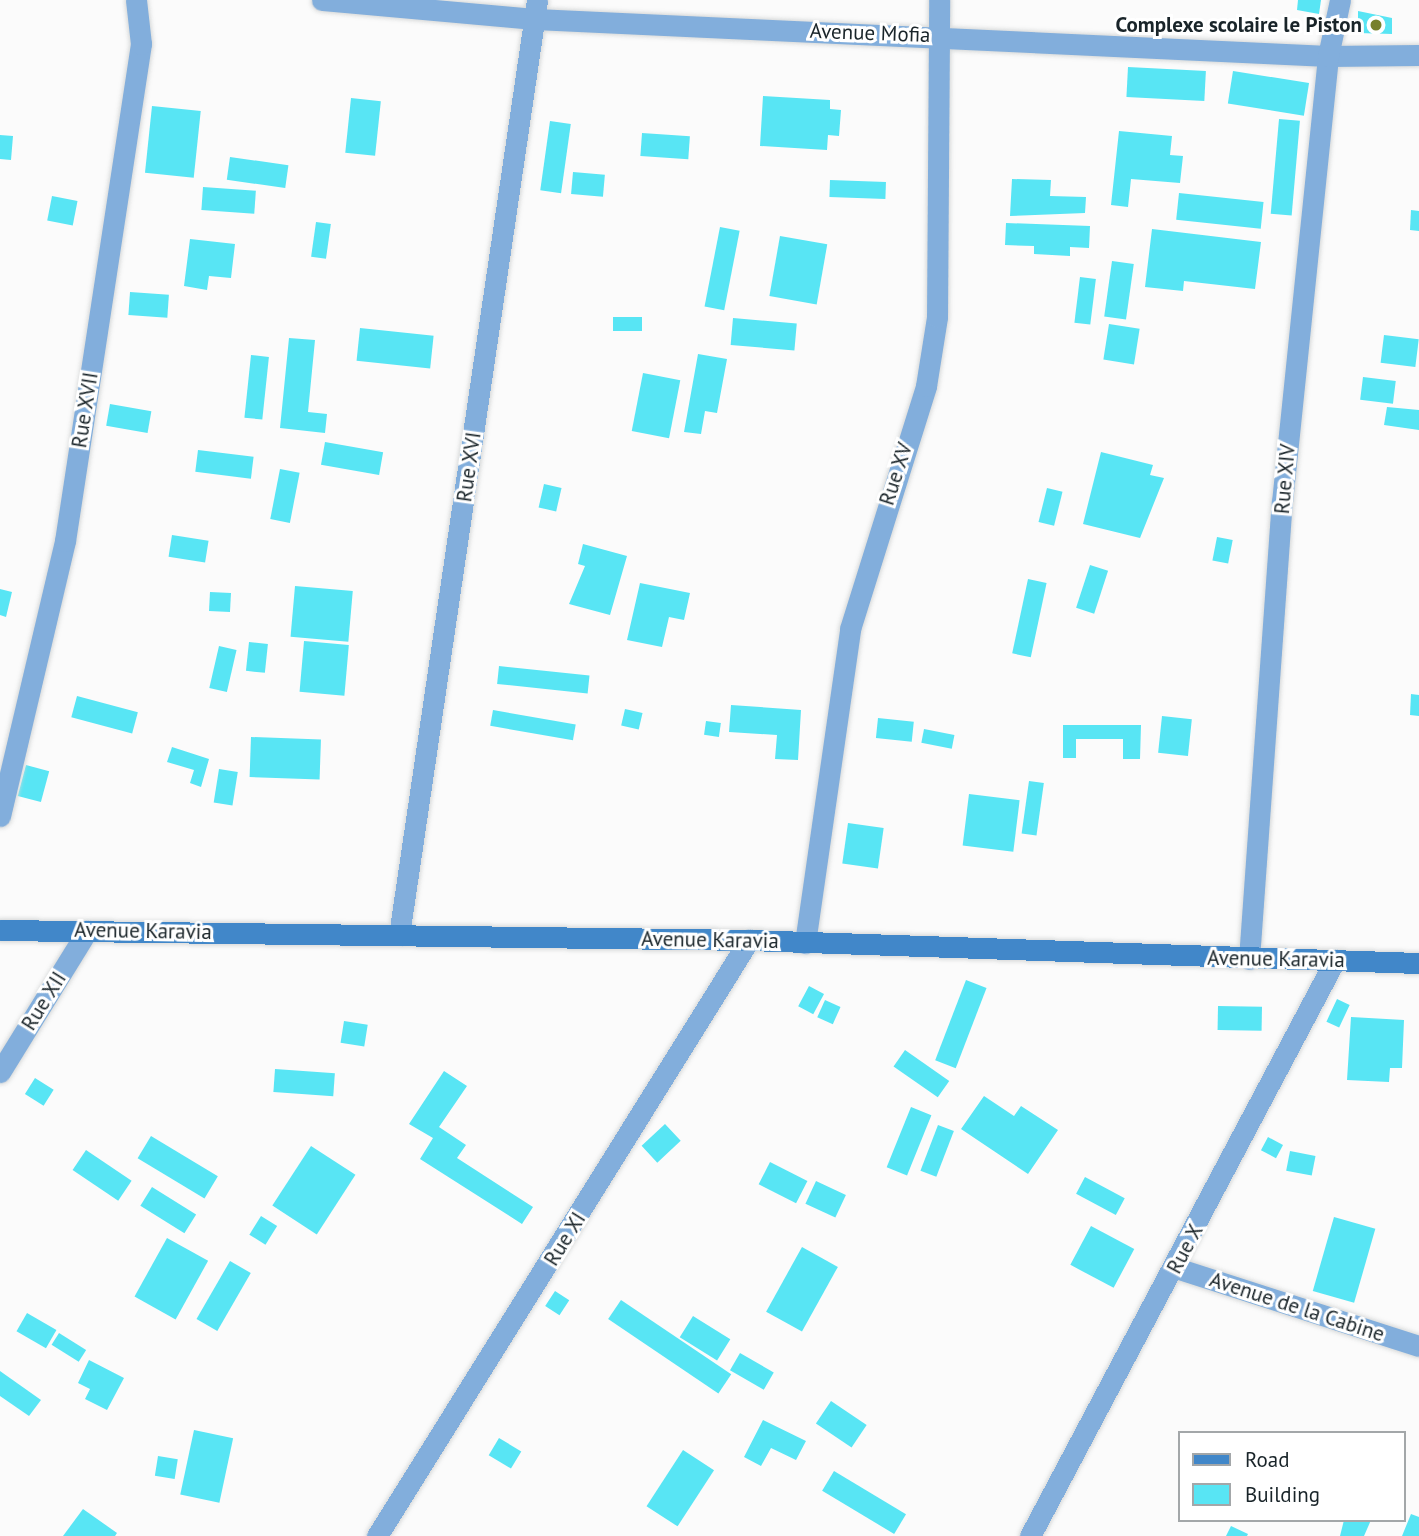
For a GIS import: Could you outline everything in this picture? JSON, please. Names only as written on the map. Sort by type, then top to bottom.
[{"type":"street","name":"Rue XVII","points":[[0,816],[65,541],[141,44],[136,0]]},
{"type":"street","name":"Avenue Mofia","points":[[322,0],[536,9],[937,36],[1328,56],[1419,55]]},
{"type":"street","name":"Rue XV","points":[[805,943],[850,629],[926,386],[937,317],[939,0]]},
{"type":"street","name":"Rue XIV","points":[[1249,959],[1282,502],[1328,56],[1340,0]]},
{"type":"street","name":"Rue XVI","points":[[400,934],[536,9]]},
{"type":"street","name":"Avenue Karavia","points":[[0,930],[749,940],[1419,963]]},
{"type":"street","name":"Rue XII","points":[[0,1072],[87,931]]},
{"type":"street","name":"Rue XI","points":[[377,1536],[749,940]]},
{"type":"street","name":"Rue X","points":[[1030,1536],[1176,1268],[1335,960]]},
{"type":"street","name":"Avenue de la Cabine","points":[[1176,1268],[1419,1346]]},
{"type":"building","points":[[1298,0],[1321,0],[1319,14],[1297,10]]},
{"type":"building","points":[[1358,11],[1392,18],[1392,34],[1358,33]]},
{"type":"building","points":[[1128,67],[1206,71],[1204,101],[1126,97]]},
{"type":"building","points":[[1233,71],[1309,83],[1304,116],[1228,104]]},
{"type":"building","points":[[763,96],[830,100],[830,109],[841,110],[839,136],[828,135],[827,150],[760,146]]},
{"type":"building","points":[[351,98],[381,101],[375,156],[345,153]]},
{"type":"building","points":[[152,106],[201,111],[194,178],[145,173]]},
{"type":"building","points":[[1279,119],[1300,121],[1292,215],[1271,214]]},
{"type":"building","points":[[550,121],[571,124],[561,193],[540,190]]},
{"type":"building","points":[[1119,131],[1172,136],[1170,155],[1183,156],[1180,183],[1131,179],[1128,207],[1111,205]]},
{"type":"building","points":[[642,133],[690,136],[688,159],[640,156]]},
{"type":"building","points":[[0,135],[13,136],[11,160],[0,159]]},
{"type":"building","points":[[230,157],[288,165],[285,188],[227,180]]},
{"type":"building","points":[[573,172],[605,175],[603,197],[571,194]]},
{"type":"building","points":[[1012,179],[1051,180],[1050,196],[1086,197],[1085,213],[1010,216]]},
{"type":"building","points":[[830,180],[886,182],[885,199],[829,197]]},
{"type":"building","points":[[203,187],[256,191],[254,214],[201,210]]},
{"type":"building","points":[[1179,193],[1264,202],[1261,229],[1176,220]]},
{"type":"building","points":[[52,196],[78,201],[73,226],[47,221]]},
{"type":"building","points":[[1411,210],[1419,211],[1419,231],[1410,230]]},
{"type":"building","points":[[316,222],[331,224],[326,259],[311,257]]},
{"type":"building","points":[[1006,223],[1090,226],[1089,248],[1070,247],[1070,256],[1034,254],[1034,246],[1005,245]]},
{"type":"building","points":[[720,227],[740,231],[724,310],[705,307]]},
{"type":"building","points":[[1152,229],[1261,242],[1255,289],[1184,281],[1183,291],[1145,287]]},
{"type":"building","points":[[780,236],[827,244],[817,304],[769,296]]},
{"type":"building","points":[[190,239],[235,244],[231,278],[209,276],[207,290],[184,286]]},
{"type":"building","points":[[1112,261],[1134,264],[1126,320],[1104,316]]},
{"type":"building","points":[[1080,277],[1096,279],[1090,325],[1074,323]]},
{"type":"building","points":[[130,292],[169,295],[167,318],[128,315]]},
{"type":"building","points":[[613,317],[642,317],[642,331],[613,331]]},
{"type":"building","points":[[733,318],[797,324],[794,350],[731,345]]},
{"type":"building","points":[[1109,324],[1140,329],[1134,364],[1103,360]]},
{"type":"building","points":[[360,328],[434,336],[430,369],[357,361]]},
{"type":"building","points":[[1384,335],[1419,339],[1415,367],[1381,363]]},
{"type":"building","points":[[289,338],[315,340],[308,412],[327,414],[325,433],[280,428]]},
{"type":"building","points":[[698,354],[727,359],[717,413],[705,411],[701,434],[684,432]]},
{"type":"building","points":[[251,355],[269,357],[262,420],[244,418]]},
{"type":"building","points":[[643,373],[680,380],[669,438],[632,431]]},
{"type":"building","points":[[1363,377],[1396,381],[1393,404],[1360,400]]},
{"type":"building","points":[[110,404],[151,411],[148,433],[106,426]]},
{"type":"building","points":[[1387,407],[1419,410],[1419,430],[1384,425]]},
{"type":"building","points":[[325,442],[383,452],[379,475],[321,465]]},
{"type":"building","points":[[198,450],[254,457],[251,479],[195,472]]},
{"type":"building","points":[[1101,452],[1153,465],[1150,475],[1164,478],[1140,538],[1083,524]]},
{"type":"building","points":[[280,469],[300,473],[290,523],[270,519]]},
{"type":"building","points":[[544,484],[562,488],[556,511],[539,507]]},
{"type":"building","points":[[1047,488],[1063,492],[1054,526],[1039,522]]},
{"type":"building","points":[[172,535],[209,541],[205,563],[169,557]]},
{"type":"building","points":[[1217,537],[1233,540],[1228,564],[1212,561]]},
{"type":"building","points":[[583,544],[627,556],[610,615],[569,604],[585,566],[578,564]]},
{"type":"building","points":[[1090,565],[1108,571],[1094,614],[1076,608]]},
{"type":"building","points":[[1028,579],[1047,583],[1031,657],[1012,653]]},
{"type":"building","points":[[640,583],[690,593],[684,620],[669,617],[662,647],[627,640]]},
{"type":"building","points":[[295,586],[353,591],[348,642],[291,637]]},
{"type":"building","points":[[0,589],[12,592],[6,617],[0,615]]},
{"type":"building","points":[[210,592],[231,593],[230,612],[209,611]]},
{"type":"building","points":[[304,641],[349,645],[344,696],[300,692]]},
{"type":"building","points":[[249,642],[268,644],[265,673],[246,671]]},
{"type":"building","points":[[219,646],[237,650],[227,692],[209,688]]},
{"type":"building","points":[[499,666],[590,676],[588,693],[497,684]]},
{"type":"building","points":[[1411,694],[1419,695],[1419,716],[1410,715]]},
{"type":"building","points":[[77,696],[138,712],[132,734],[71,717]]},
{"type":"building","points":[[731,705],[801,710],[798,760],[775,759],[777,735],[729,732]]},
{"type":"building","points":[[625,709],[643,713],[639,730],[621,726]]},
{"type":"building","points":[[493,710],[576,725],[573,740],[490,726]]},
{"type":"building","points":[[1162,716],[1192,719],[1188,756],[1158,753]]},
{"type":"building","points":[[878,718],[914,722],[912,742],[876,738]]},
{"type":"building","points":[[706,721],[721,723],[719,737],[704,735]]},
{"type":"building","points":[[1063,725],[1141,725],[1140,759],[1123,759],[1123,739],[1076,739],[1076,758],[1063,758]]},
{"type":"building","points":[[924,729],[954,735],[952,749],[921,743]]},
{"type":"building","points":[[251,737],[321,739],[320,779],[250,777]]},
{"type":"building","points":[[172,747],[209,759],[201,787],[190,783],[194,770],[167,762]]},
{"type":"building","points":[[26,765],[49,771],[41,802],[18,796]]},
{"type":"building","points":[[219,769],[238,772],[232,806],[214,803]]},
{"type":"building","points":[[1029,781],[1044,783],[1036,836],[1022,833]]},
{"type":"building","points":[[969,794],[1020,800],[1013,852],[963,846]]},
{"type":"building","points":[[848,823],[884,828],[878,869],[842,864]]},
{"type":"building","points":[[966,980],[987,988],[956,1068],[935,1060]]},
{"type":"building","points":[[809,986],[824,994],[813,1014],[798,1006]]},
{"type":"building","points":[[1337,999],[1350,1005],[1339,1028],[1326,1022]]},
{"type":"building","points":[[825,1000],[841,1007],[833,1024],[817,1017]]},
{"type":"building","points":[[1218,1006],[1262,1007],[1262,1031],[1218,1030]]},
{"type":"building","points":[[1351,1017],[1404,1020],[1402,1068],[1390,1068],[1389,1082],[1347,1080]]},
{"type":"building","points":[[344,1021],[368,1025],[364,1046],[341,1043]]},
{"type":"building","points":[[905,1050],[949,1081],[938,1097],[894,1066]]},
{"type":"building","points":[[275,1069],[335,1073],[333,1096],[273,1092]]},
{"type":"building","points":[[444,1071],[467,1086],[439,1127],[466,1145],[457,1158],[533,1207],[522,1224],[420,1159],[433,1138],[409,1124]]},
{"type":"building","points":[[35,1078],[54,1090],[44,1106],[25,1094]]},
{"type":"building","points":[[984,1096],[1014,1116],[1021,1106],[1058,1130],[1028,1174],[961,1129]]},
{"type":"building","points":[[911,1107],[931,1115],[907,1176],[887,1167]]},
{"type":"building","points":[[665,1124],[681,1141],[657,1163],[642,1146]]},
{"type":"building","points":[[938,1125],[954,1131],[936,1177],[920,1171]]},
{"type":"building","points":[[151,1136],[218,1176],[204,1198],[138,1158]]},
{"type":"building","points":[[1268,1137],[1283,1145],[1276,1158],[1261,1150]]},
{"type":"building","points":[[311,1146],[355,1175],[317,1234],[272,1206]]},
{"type":"building","points":[[86,1150],[132,1181],[118,1201],[73,1170]]},
{"type":"building","points":[[1290,1151],[1316,1156],[1312,1176],[1286,1171]]},
{"type":"building","points":[[770,1162],[807,1181],[796,1203],[759,1184]]},
{"type":"building","points":[[1085,1177],[1125,1198],[1116,1215],[1076,1194]]},
{"type":"building","points":[[816,1181],[846,1195],[835,1218],[805,1204]]},
{"type":"building","points":[[152,1187],[196,1215],[184,1233],[140,1206]]},
{"type":"building","points":[[261,1216],[277,1226],[265,1245],[249,1235]]},
{"type":"building","points":[[1334,1217],[1375,1229],[1354,1303],[1313,1291]]},
{"type":"building","points":[[1091,1226],[1134,1249],[1114,1288],[1070,1265]]},
{"type":"building","points":[[167,1238],[208,1261],[176,1319],[135,1297]]},
{"type":"building","points":[[802,1247],[838,1267],[802,1332],[766,1312]]},
{"type":"building","points":[[230,1261],[251,1273],[217,1331],[196,1319]]},
{"type":"building","points":[[555,1291],[569,1300],[559,1315],[545,1306]]},
{"type":"building","points":[[621,1300],[731,1374],[718,1393],[608,1319]]},
{"type":"building","points":[[27,1313],[56,1330],[46,1348],[16,1331]]},
{"type":"building","points":[[693,1316],[730,1339],[717,1361],[680,1337]]},
{"type":"building","points":[[59,1333],[86,1350],[79,1362],[52,1345]]},
{"type":"building","points":[[740,1353],[774,1372],[764,1390],[730,1370]]},
{"type":"building","points":[[89,1360],[124,1378],[107,1410],[85,1399],[90,1389],[78,1383]]},
{"type":"building","points":[[0,1371],[41,1400],[29,1416],[0,1396]]},
{"type":"building","points":[[831,1401],[867,1425],[852,1447],[816,1423]]},
{"type":"building","points":[[763,1420],[806,1441],[796,1460],[771,1448],[761,1466],[744,1457]]},
{"type":"building","points":[[194,1430],[233,1438],[219,1503],[180,1495]]},
{"type":"building","points":[[499,1438],[521,1451],[511,1469],[489,1455]]},
{"type":"building","points":[[683,1450],[714,1470],[678,1526],[647,1506]]},
{"type":"building","points":[[158,1456],[178,1459],[175,1479],[155,1476]]},
{"type":"building","points":[[834,1471],[906,1514],[894,1534],[822,1491]]},
{"type":"building","points":[[83,1509],[117,1533],[115,1536],[63,1536]]},
{"type":"building","points":[[1411,1514],[1419,1517],[1419,1536],[1402,1536]]},
{"type":"building","points":[[1344,1522],[1370,1522],[1364,1536],[1340,1536]]},
{"type":"building","points":[[1231,1526],[1248,1534],[1247,1536],[1226,1536]]},
{"type":"place","name":"Complexe scolaire le Piston","points":[[1376,25]]}]
